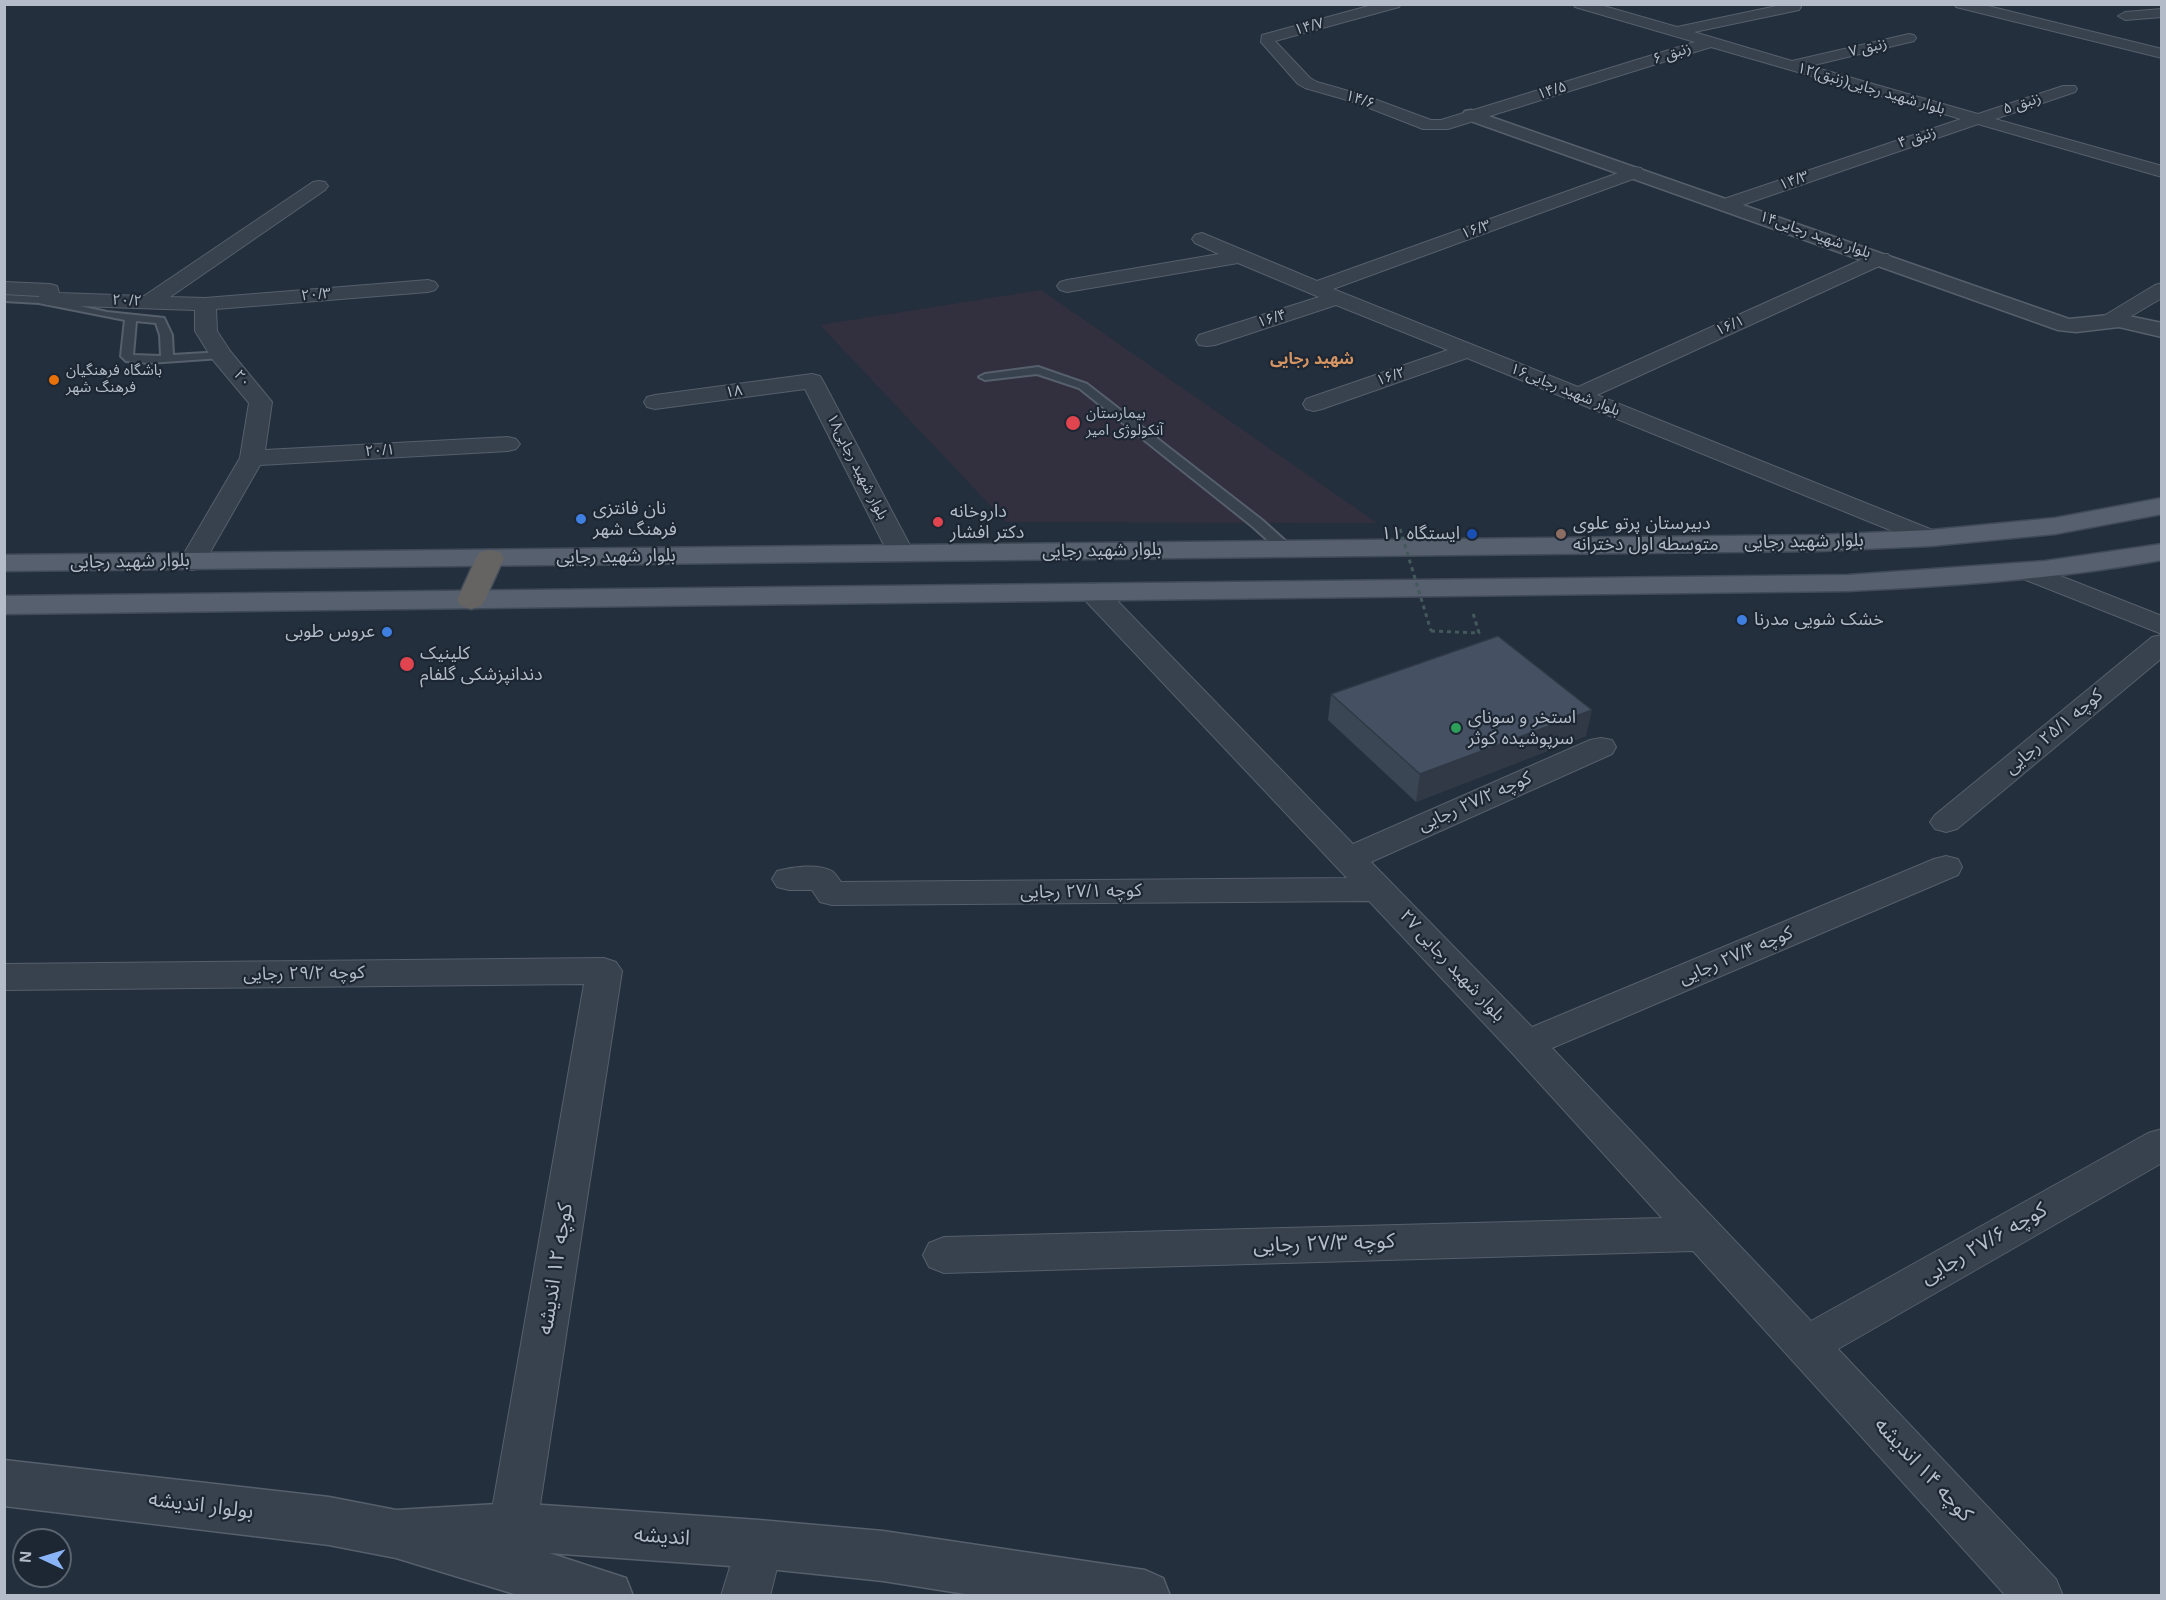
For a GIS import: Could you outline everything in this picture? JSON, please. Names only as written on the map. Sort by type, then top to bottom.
[{"type":"highway","points":[[471,600],[490,558]]},
{"type":"main road","name":"بلوار شهید رجایی","points":[[4,563],[1819,543],[1931,538],[2055,526],[2162,506]]},
{"type":"main road","points":[[4,605],[1848,583],[2030,572],[2103,564],[2162,552]]},
{"type":"street","name":"۱۲بلوار شهید رجایی(زنبق)","points":[[1580,4],[2162,172]]},
{"type":"street","points":[[1961,4],[2162,54]]},
{"type":"street","name":"۱۴/۷","points":[[1267,39],[1390,5]]},
{"type":"street","points":[[1676,32],[1794,7]]},
{"type":"street","points":[[2025,20],[2047,9]]},
{"type":"street","points":[[2124,16],[2162,13]]},
{"type":"street","points":[[2043,39],[2063,29]]},
{"type":"street","name":"زنبق ۷","points":[[1792,66],[1909,38]]},
{"type":"street","name":"۱۴/۶","points":[[1267,39],[1279,56],[1311,85],[1360,99],[1429,125],[1442,125],[1471,115]]},
{"type":"street","name":"زنبق ۶","points":[[1634,66],[1710,42]]},
{"type":"street","name":"۱۴/۵","points":[[1471,115],[1634,66]]},
{"type":"street","name":"زنبق ۵","points":[[1976,119],[2069,88]]},
{"type":"street","name":"بلوار شهید رجایی۱۴","points":[[1471,115],[2066,325],[2082,326],[2109,321],[2133,322],[2162,330]]},
{"type":"street","name":"زنبق ۴","points":[[1859,158],[1976,119]]},
{"type":"street","name":"۱۴/۳","points":[[1728,204],[1859,158]]},
{"type":"street","name":"۱۶/۳","points":[[1316,288],[1635,172]]},
{"type":"street","points":[[150,301],[320,186]]},
{"type":"street","name":"بلوار شهید رجایی۱۶","points":[[1202,239],[1237,257],[1336,298],[1931,538]]},
{"type":"street","points":[[1066,286],[1237,257]]},
{"type":"street","name":"۱۶/۱","points":[[1579,395],[1881,258]]},
{"type":"street","name":"۲۰/۳","points":[[205,304],[428,286]]},
{"type":"street","name":"۲۰/۲","points":[[4,288],[50,290],[48,299],[205,304]]},
{"type":"street","points":[[2109,321],[2162,289]]},
{"type":"street","name":"۱۶/۴","points":[[1207,340],[1336,298]]},
{"type":"street","name":"۲۰","points":[[205,304],[206,331],[221,354],[261,402],[252,458]]},
{"type":"street","name":"۱۶/۲","points":[[1314,404],[1467,351]]},
{"type":"street","name":"۱۸","points":[[655,402],[812,381]]},
{"type":"street","name":"بلوار شهید رجایی۱۸","points":[[812,381],[901,553]]},
{"type":"street","name":"۲۰/۱","points":[[252,458],[508,444]]},
{"type":"street","points":[[192,562],[252,458]]},
{"type":"street","points":[[2030,572],[2162,626]]},
{"type":"street","name":"۲۷ بلوار شهید رجایی","points":[[1092,591],[1380,889],[1807,1345]]},
{"type":"street","name":"کوچه ۲۵/۱ رجایی","points":[[1946,822],[2162,643]]},
{"type":"street","name":"کوچه ۲۷/۲ رجایی","points":[[1350,858],[1600,747]]},
{"type":"street","name":"کوچه ۲۷/۴ رجایی","points":[[1526,1044],[1946,867]]},
{"type":"street","name":"کوچه ۲۷/۱ رجایی","points":[[789,879],[821,879],[832,894],[1380,889]]},
{"type":"street","name":"کوچه ۲۹/۲ رجایی","points":[[4,977],[604,971]]},
{"type":"street","name":"کوچه ۱۲ اندیشه","points":[[509,1547],[604,971]]},
{"type":"street","name":"کوچه ۲۷/۶ رجایی","points":[[1807,1345],[2162,1144]]},
{"type":"street","name":"کوچه ۲۷/۳ رجایی","points":[[944,1255],[1704,1234]]},
{"type":"street","name":"کوچه ۱۴ اندیشه","points":[[1807,1345],[2039,1596]]},
{"type":"street","name":"بولوار اندیشه","points":[[4,1483],[329,1521],[396,1534]]},
{"type":"street","name":"اندیشه","points":[[396,1534],[509,1547],[759,1544],[883,1556],[1145,1596]]},
{"type":"street","points":[[745,1596],[759,1544]]},
{"type":"street","name":"اندیشه","points":[[509,1547],[608,1596]]},
{"type":"lane","points":[[4,298],[39,300],[107,315],[160,320],[166,335],[167,359]]},
{"type":"lane","points":[[131,316],[126,339],[127,356],[136,360],[221,354]]},
{"type":"lane","points":[[986,377],[1038,370],[1083,386],[1257,523],[1286,549]]},
{"type":"path","points":[[1400,529],[1431,632],[1479,633]]},
{"type":"shaded area","name":"بیمارستان آنکولوژی امیر","points":[[1041,290],[1377,523],[1006,522],[820,325]]},
{"type":"building","name":"استخر و سونای سرپوشیده کوثر","points":[[1498,636],[1592,710],[1420,774],[1331,694]]},
{"type":"place","name":"باشگاه فرهنگیان فرهنگ شهر","points":[[54,380]]},
{"type":"place","name":"بیمارستان آنکولوژی امیر","points":[[1073,423]]},
{"type":"place","name":"نان فانتزی فرهنگ شهر","points":[[581,519]]},
{"type":"place","name":"داروخانه دکتر افشار","points":[[938,522]]},
{"type":"place","name":"ایستگاه ۱۱","points":[[1472,534]]},
{"type":"place","name":"دبیرستان پرتو علوی متوسطه اول دخترانه","points":[[1561,534]]},
{"type":"place","name":"خشک شویی مدرنا","points":[[1742,620]]},
{"type":"place","name":"عروس طوبی","points":[[387,632]]},
{"type":"place","name":"کلینیک دندانپزشکی گلفام","points":[[407,664]]},
{"type":"place","name":"استخر و سونای سرپوشیده کوثر","points":[[1456,728]]},
{"type":"district","name":"شهید رجایی","points":[[1312,360]]}]
